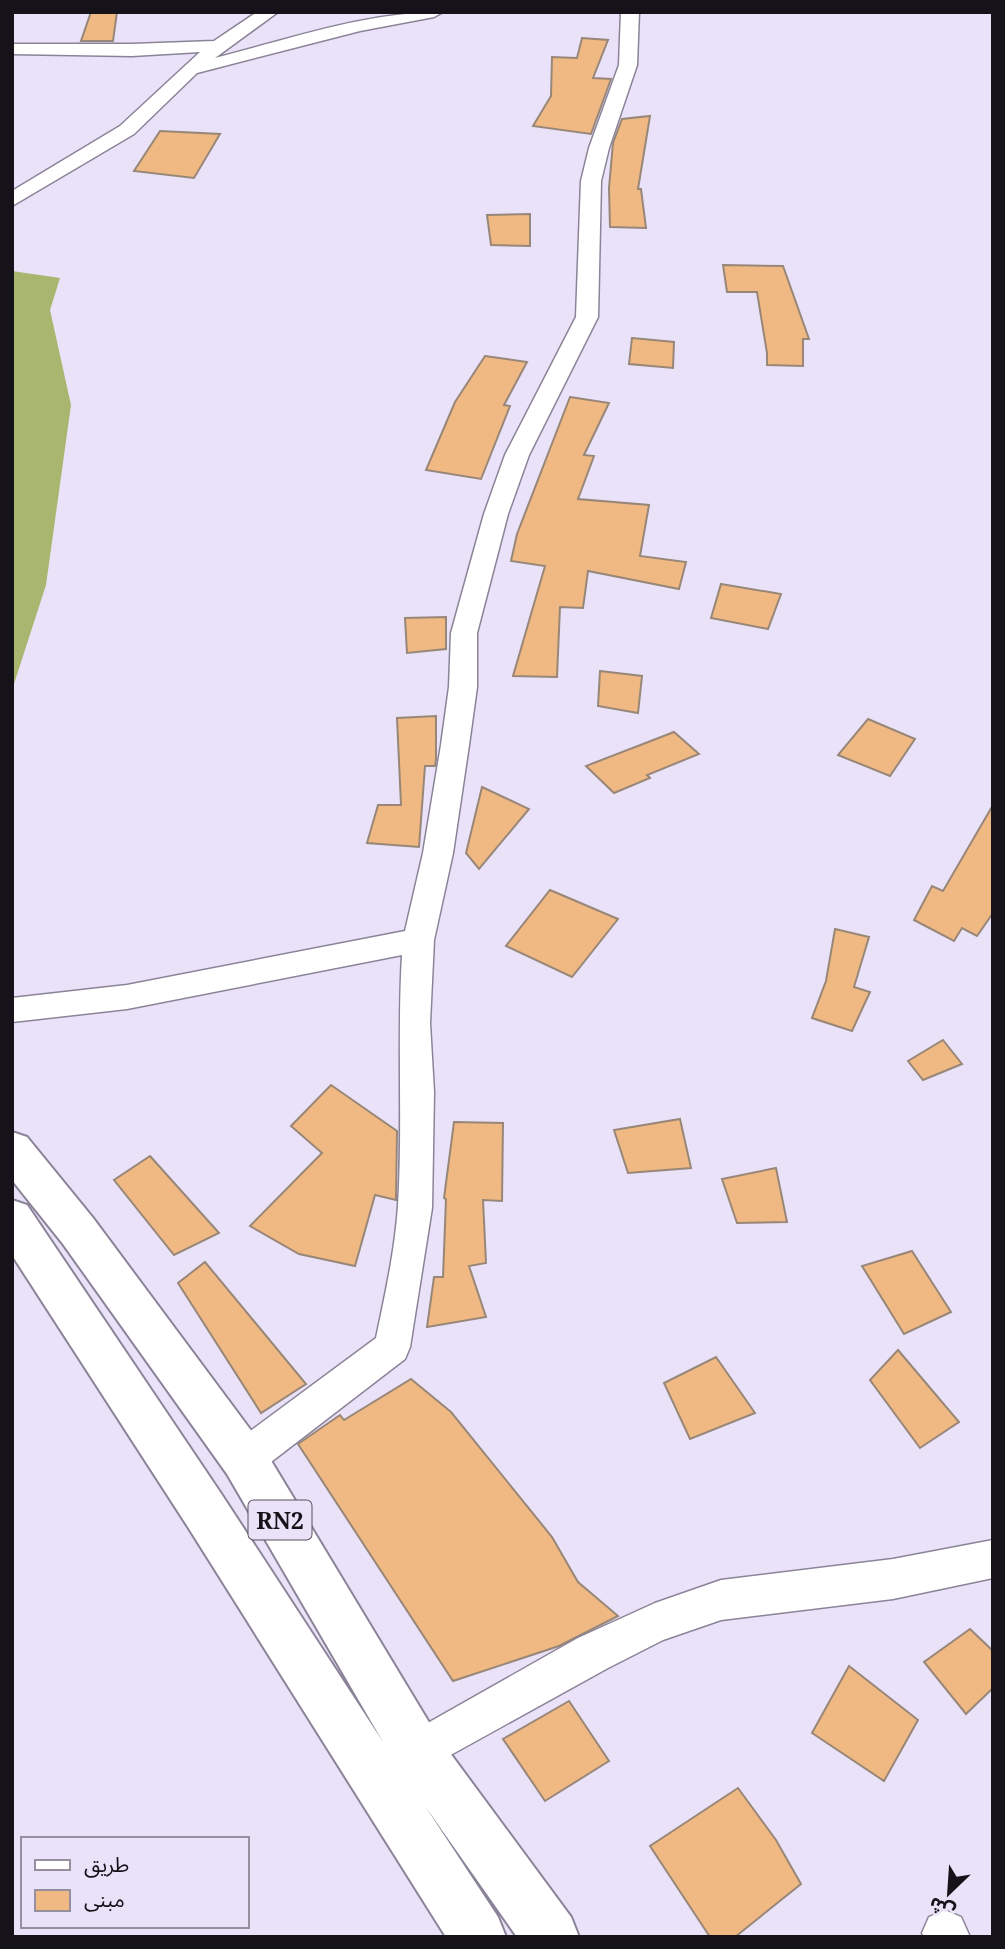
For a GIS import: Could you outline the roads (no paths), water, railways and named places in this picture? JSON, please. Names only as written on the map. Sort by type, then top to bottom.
[{"type":"highway","name":"RN2","points":[[12,1149],[78,1231],[244,1459],[418,1752],[551,1937]]},
{"type":"highway","name":"RN2","points":[[12,1218],[198,1499],[478,1937]]},
{"type":"street","points":[[12,200],[127,130],[191,69],[269,12]]},
{"type":"street","points":[[191,69],[359,26],[434,12]]},
{"type":"street","points":[[244,1459],[392,1347],[415,1208],[417,1092],[414,1023],[418,940],[438,853],[449,785],[463,687],[464,633],[475,587],[517,455],[587,317],[591,181],[599,148],[628,65],[630,12]]},
{"type":"street","points":[[12,49],[132,50],[218,47]]},
{"type":"street","points":[[12,1010],[127,997],[418,940]]},
{"type":"street","points":[[418,1752],[593,1653],[654,1623],[721,1600],[893,1579],[993,1559]]}]
